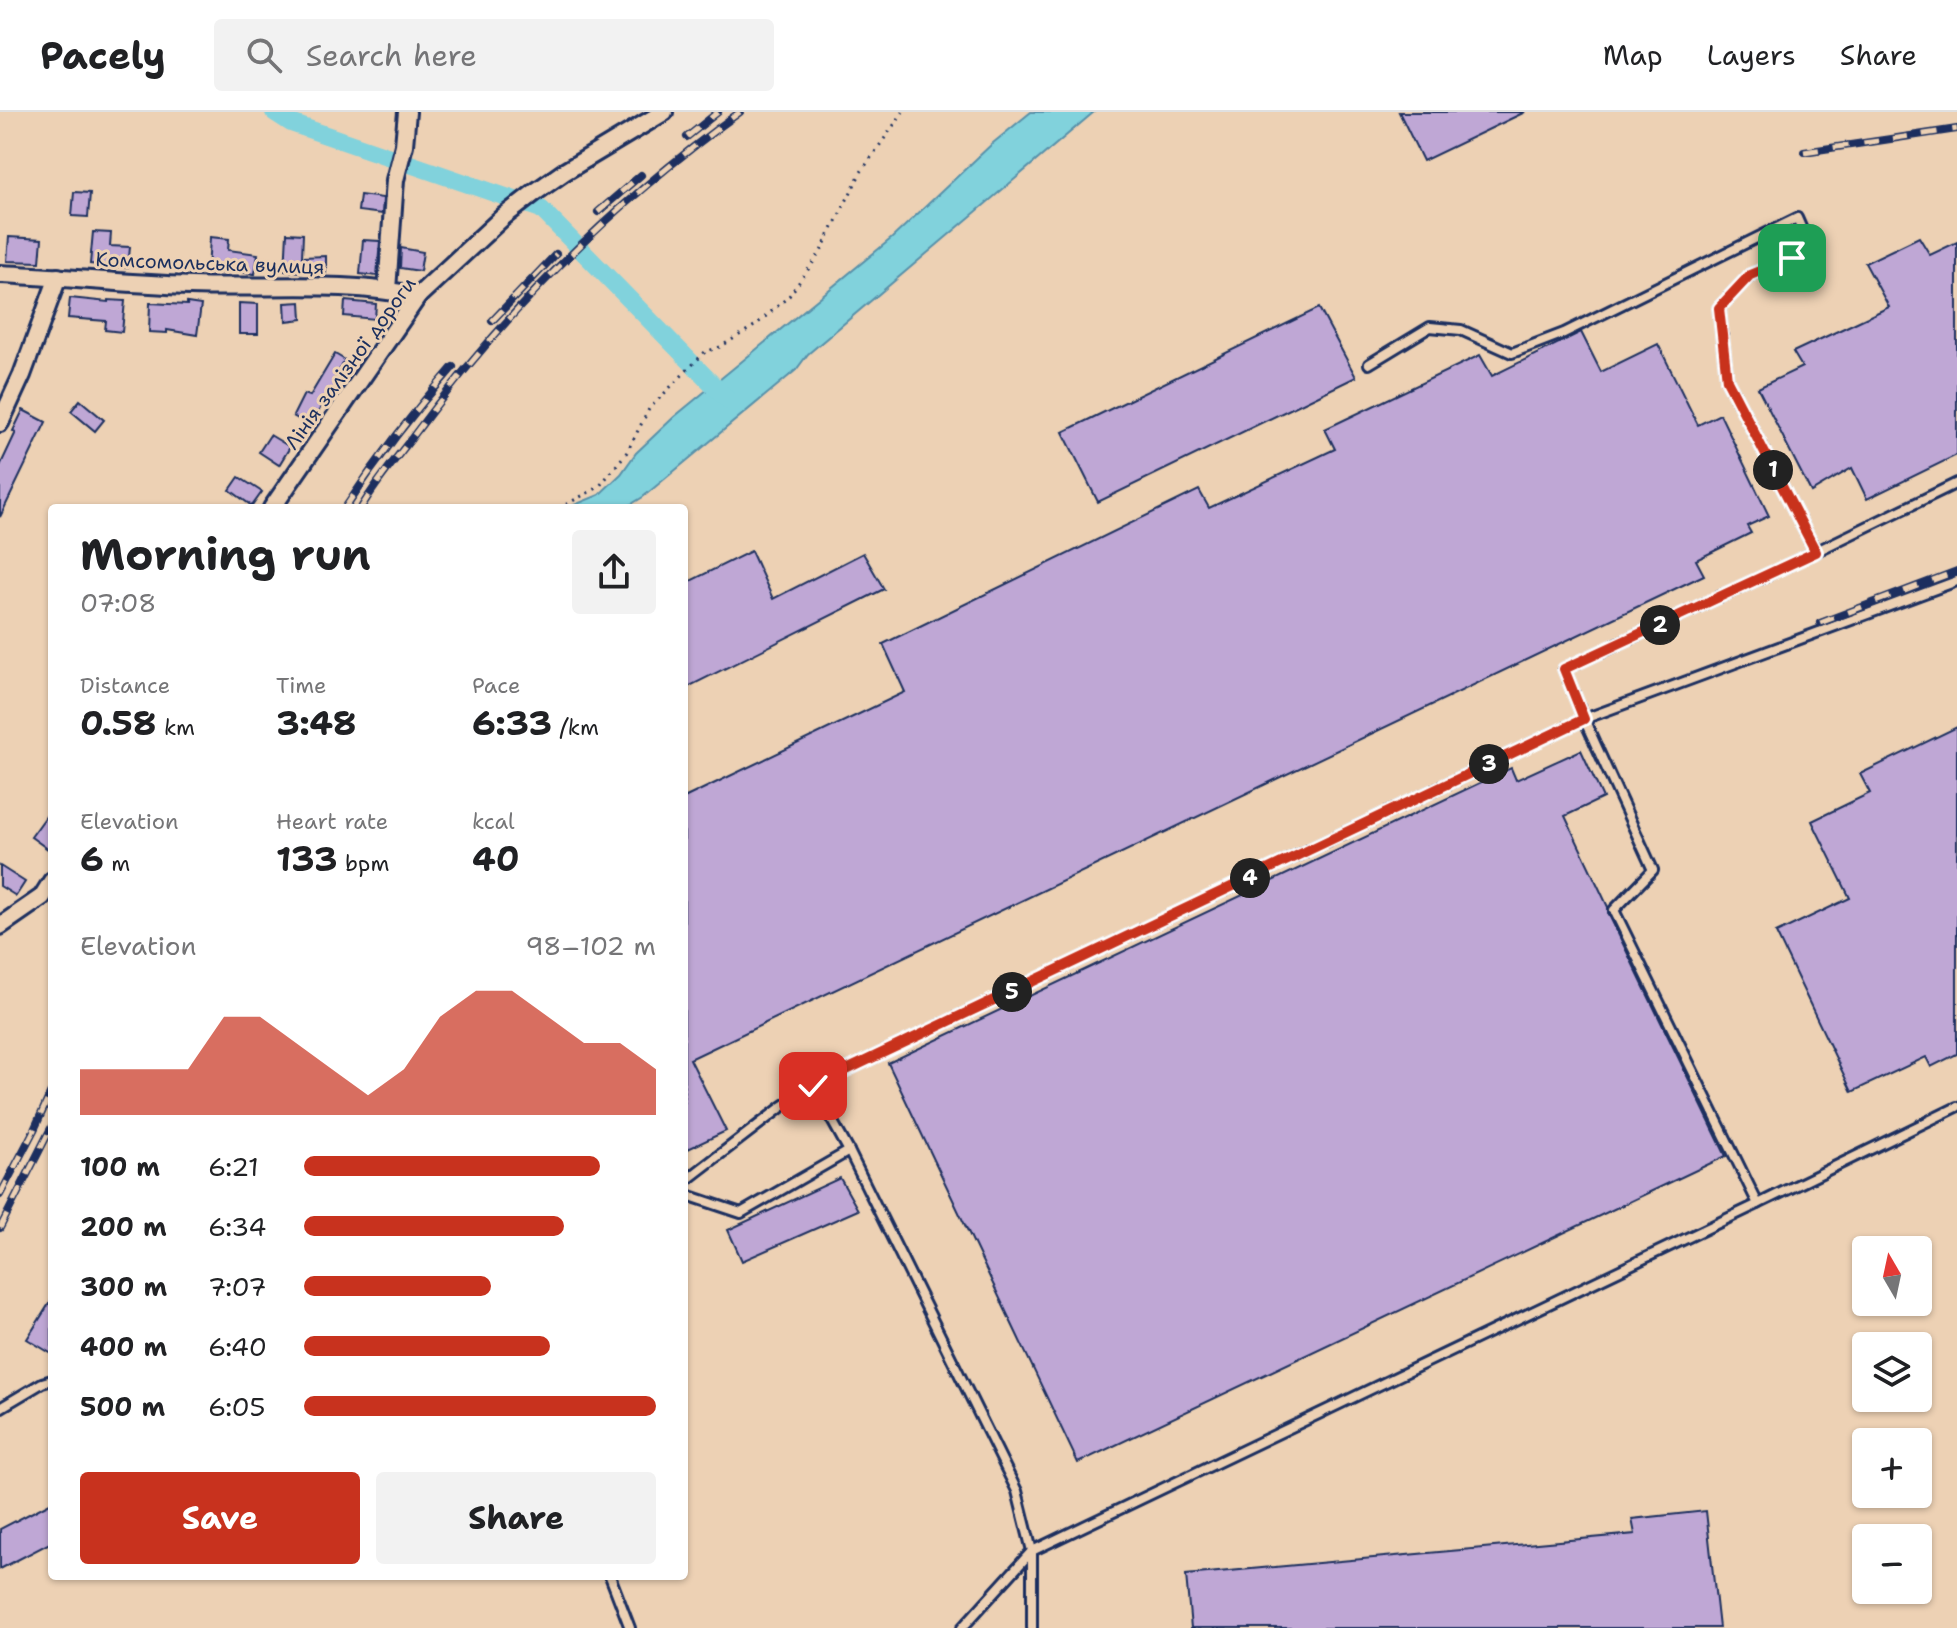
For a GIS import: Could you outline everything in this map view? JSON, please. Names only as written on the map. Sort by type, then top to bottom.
[{"type":"street","points":[[387,290],[395,180],[404,145],[407,112]]},
{"type":"street","name":"Лінія залізної дороги","points":[[275,504],[418,296],[503,217],[534,193],[664,112]]},
{"type":"street","name":"Комсомольська вулиця","points":[[0,274],[191,286],[352,287],[418,296]]},
{"type":"street","points":[[0,423],[22,375],[58,277]]},
{"type":"street","points":[[0,926],[42,897],[48,887]]},
{"type":"lane","points":[[1369,364],[1430,327],[1461,330],[1512,353],[1564,333],[1797,218],[1804,234],[1792,258],[1750,275],[1719,308],[1727,380],[1816,552]]},
{"type":"lane","points":[[1758,1204],[1614,910],[1653,870],[1564,669],[1957,483]]},
{"type":"lane","points":[[688,1179],[813,1086],[1584,719],[1957,581]]},
{"type":"lane","points":[[813,1086],[849,1151],[1017,1491],[1032,1551],[1032,1628]]},
{"type":"lane","points":[[962,1628],[1032,1551],[1957,1107]]},
{"type":"lane","points":[[688,1195],[741,1213],[849,1151]]},
{"type":"lane","points":[[0,1408],[48,1381]]},
{"type":"lane","points":[[612,1580],[630,1628]]},
{"type":"path","points":[[569,504],[599,487],[627,452],[649,409],[705,352],[720,347],[756,325],[789,296],[820,253],[861,172],[903,112]]},
{"type":"water","points":[[1031,112],[1094,112],[808,354],[796,370],[643,497],[632,504],[577,504],[599,495],[621,474],[636,453],[674,417],[892,238],[993,143]]},
{"type":"building","points":[[1399,112],[1525,112],[1423,161]]},
{"type":"building","points":[[74,192],[90,193],[88,217],[72,216]]},
{"type":"building","points":[[360,195],[383,198],[382,214],[358,211]]},
{"type":"building","points":[[93,232],[111,233],[110,246],[130,247],[128,268],[90,264]]},
{"type":"building","points":[[287,233],[303,234],[302,257],[326,256],[326,273],[285,271]]},
{"type":"building","points":[[9,237],[42,239],[40,262],[7,261]]},
{"type":"building","points":[[210,237],[229,239],[228,250],[258,254],[255,274],[227,270],[227,273],[208,272]]},
{"type":"building","points":[[1919,237],[1930,255],[1957,242],[1957,455],[1867,499],[1852,468],[1811,492],[1758,388],[1802,367],[1793,352],[1889,307],[1865,263]]},
{"type":"building","points":[[363,240],[380,241],[377,276],[360,274]]},
{"type":"building","points":[[401,248],[423,252],[420,271],[400,268]]},
{"type":"building","points":[[70,298],[125,301],[122,332],[105,330],[106,321],[68,318]]},
{"type":"building","points":[[345,301],[376,304],[375,319],[344,316]]},
{"type":"building","points":[[301,302],[302,319],[286,321],[285,303]]},
{"type":"building","points":[[150,303],[201,305],[197,335],[167,330],[167,333],[149,332]]},
{"type":"building","points":[[239,303],[258,304],[258,334],[239,334]]},
{"type":"building","points":[[1319,308],[1356,377],[1098,502],[1063,432]]},
{"type":"building","points":[[1581,332],[1601,372],[1658,344],[1698,425],[1720,414],[1769,516],[1747,526],[1751,533],[1696,560],[1704,575],[690,1059],[726,1131],[688,1149],[688,796],[905,692],[883,644],[1199,490],[1209,508],[1335,449],[1325,429],[1480,355],[1492,376]]},
{"type":"building","points":[[335,354],[345,360],[334,380],[340,383],[331,398],[327,395],[311,426],[293,416],[304,394],[310,396]]},
{"type":"building","points":[[80,400],[104,420],[95,431],[71,411]]},
{"type":"building","points":[[23,410],[46,422],[0,517],[0,466]]},
{"type":"building","points":[[270,435],[290,447],[279,465],[259,452]]},
{"type":"building","points":[[239,477],[262,492],[253,504],[249,504],[230,490]]},
{"type":"building","points":[[751,551],[773,599],[863,553],[884,589],[688,687],[688,582]]},
{"type":"building","points":[[1957,727],[1957,1054],[1931,1067],[1926,1057],[1852,1092],[1776,933],[1850,898],[1812,821],[1870,793],[1860,774]]},
{"type":"building","points":[[1581,750],[1603,798],[1565,816],[1608,907],[1608,913],[1726,1156],[1078,1463],[888,1063],[1511,768],[1516,780]]},
{"type":"building","points":[[48,814],[48,849],[31,837]]},
{"type":"building","points":[[0,866],[25,882],[16,896],[0,886]]},
{"type":"building","points":[[840,1178],[858,1210],[742,1261],[728,1230]]},
{"type":"building","points":[[48,1305],[48,1352],[27,1339]]},
{"type":"building","points":[[48,1504],[48,1544],[0,1569],[0,1529]]},
{"type":"building","points":[[1706,1511],[1719,1628],[1191,1628],[1186,1575],[1635,1534],[1632,1519]]},
{"type":"waterway","points":[[274,112],[291,123],[541,209],[729,401]]},
{"type":"railway","points":[[687,137],[718,112]]},
{"type":"railway","points":[[363,504],[446,393],[563,262],[649,183],[740,112]]},
{"type":"railway","points":[[1804,152],[1957,129]]},
{"type":"railway","points":[[598,212],[641,175]]},
{"type":"railway","points":[[492,321],[556,254]]},
{"type":"railway","points":[[348,504],[397,435],[453,367]]},
{"type":"railway","points":[[1820,623],[1957,571]]},
{"type":"railway","points":[[0,1195],[48,1099]]},
{"type":"railway","points":[[0,1228],[48,1134]]},
{"type":"route","points":[[813,1086],[1584,719],[1564,669],[1816,552],[1727,380],[1722,346],[1719,308],[1750,275],[1792,258]]}]
